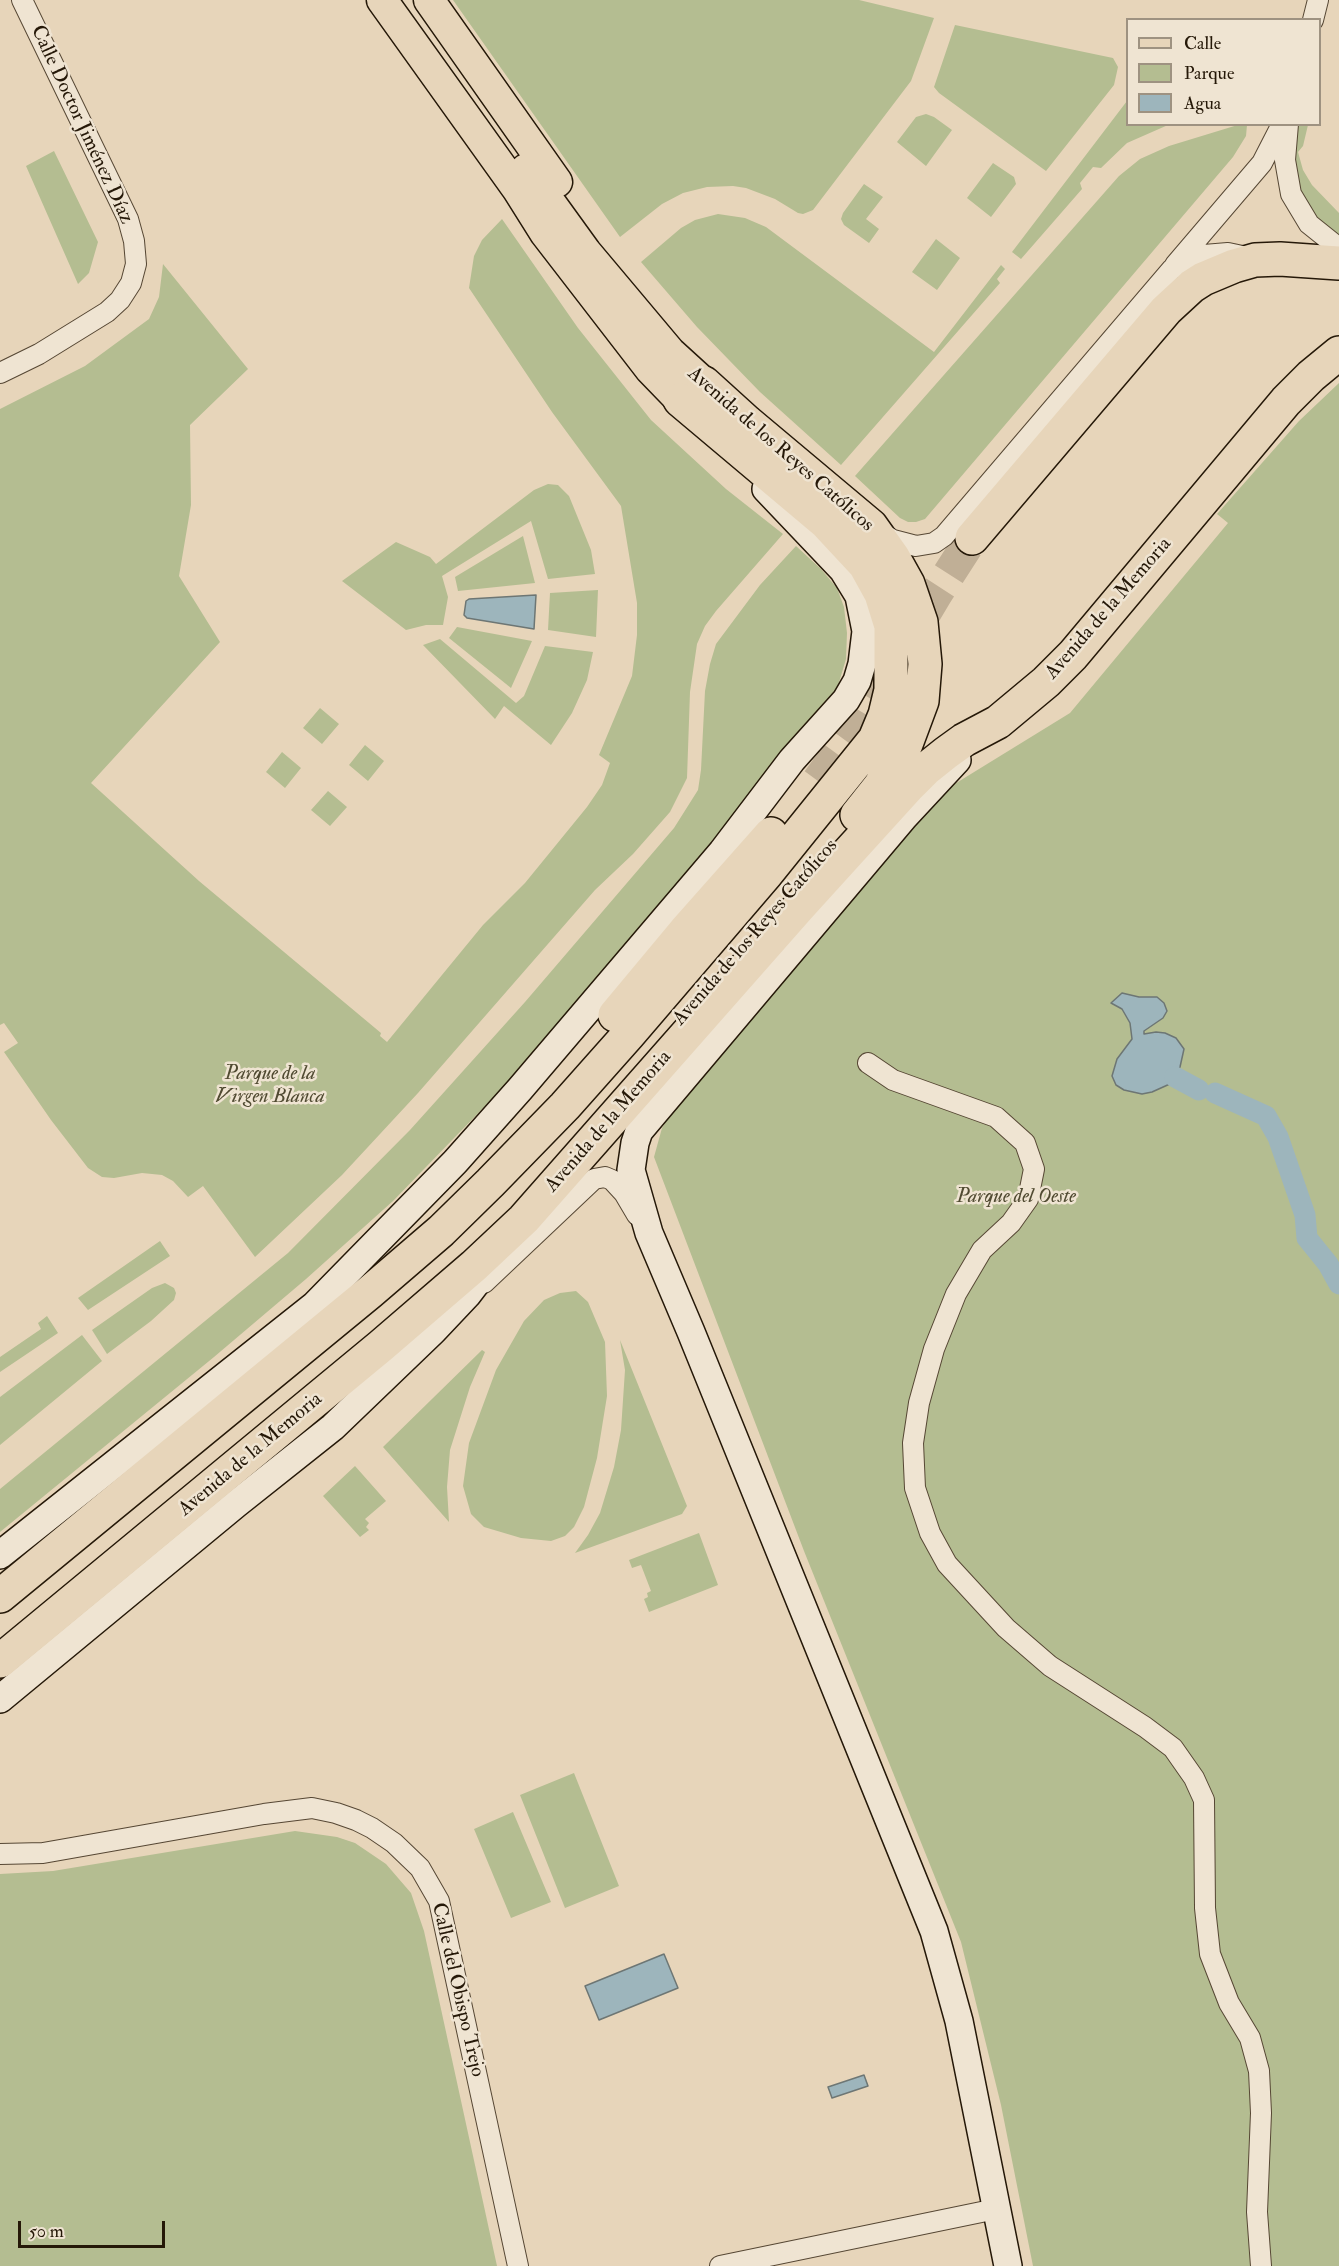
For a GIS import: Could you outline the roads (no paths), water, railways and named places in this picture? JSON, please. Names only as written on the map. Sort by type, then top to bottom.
[{"type":"highway","points":[[972,538],[1166,310],[1203,279],[1255,260],[1280,259],[1339,263]]},
{"type":"highway","name":"Avenida de la Memoria","points":[[0,1661],[363,1362],[474,1266],[524,1219],[799,907],[918,777],[964,740],[998,722],[1046,682],[1073,655],[1286,401],[1339,353]]},
{"type":"highway","name":"Avenida de los Reyes Católicos","points":[[605,1126],[635,1076],[658,1047],[880,786],[906,744],[922,701],[925,664],[921,621],[908,584],[893,556],[871,526],[747,422],[692,392]]},
{"type":"highway","name":"Avenida de los Reyes Católicos","points":[[306,1347],[441,1231],[548,1123],[767,873],[876,739],[891,690],[891,626],[880,594],[865,565],[825,522],[692,392]]},
{"type":"highway","points":[[0,1596],[306,1347],[426,1219],[528,1116],[684,931],[818,781]]},
{"type":"main road","points":[[361,0],[501,196],[545,233]]},
{"type":"main road","name":"Avenida de los Reyes Católicos","points":[[382,0],[518,190],[545,233],[651,369],[692,392]]},
{"type":"main road","name":"Avenida de los Reyes Católicos","points":[[407,0],[586,252],[670,352],[692,392]]},
{"type":"main road","points":[[312,1308],[455,1162],[722,852],[792,760],[846,700],[857,681],[862,664],[866,631],[859,596],[843,570],[747,469],[700,424],[692,392],[614,262],[429,0]]},
{"type":"main road","points":[[998,722],[969,747],[904,817],[639,1131],[635,1143],[632,1170],[649,1233],[696,1343],[933,1931],[959,2021],[1008,2266]]},
{"type":"main road","points":[[0,1555],[426,1219]]},
{"type":"main road","name":"Avenida de la Memoria","points":[[0,1699],[227,1511],[333,1427],[397,1367],[467,1294],[524,1219]]},
{"type":"street","name":"Calle Doctor Jiménez Díaz","points":[[6,370],[39,354],[107,312],[120,300],[131,283],[136,264],[134,241],[128,219],[22,0]]},
{"type":"street","points":[[1314,18],[1318,0]]},
{"type":"street","points":[[871,526],[893,540],[916,546],[934,543],[944,536],[1262,163],[1281,126]]},
{"type":"street","points":[[1288,126],[1284,160],[1292,194],[1309,224],[1339,248]]},
{"type":"street","points":[[1172,269],[1204,255],[1228,253],[1255,260]]},
{"type":"street","points":[[868,1063],[893,1080],[996,1117],[1025,1143],[1034,1169],[1028,1199],[1011,1223],[982,1250],[956,1294],[934,1349],[919,1403],[913,1443],[915,1488],[930,1533],[947,1564],[1006,1628],[1050,1666],[1145,1727],[1173,1749],[1194,1778],[1201,1793],[1204,1800],[1205,1908],[1210,1954],[1229,2002],[1250,2038],[1259,2071],[1257,2212],[1261,2266]]},
{"type":"street","name":"Avenida de la Memoria","points":[[467,1294],[487,1280],[518,1252],[594,1179],[605,1177],[618,1185],[649,1233]]},
{"type":"street","name":"Calle del Obispo Trejo","points":[[0,1854],[43,1853],[264,1814],[312,1808],[356,1820],[394,1843],[420,1868],[439,1901],[518,2266]]},
{"type":"street","points":[[720,2266],[996,2209]]},
{"type":"water","points":[[536,595],[534,629],[467,618],[464,615],[466,601],[469,599]]},
{"type":"water","points":[[1122,993],[1139,997],[1157,997],[1164,1003],[1167,1011],[1163,1018],[1144,1031],[1144,1034],[1165,1033],[1176,1038],[1184,1049],[1180,1067],[1172,1083],[1152,1092],[1142,1094],[1124,1090],[1116,1085],[1112,1076],[1117,1059],[1132,1039],[1130,1023],[1122,1009],[1111,1003]]},
{"type":"water","points":[[664,1954],[678,1988],[599,2020],[585,1986]]},
{"type":"water","points":[[864,2075],[868,2086],[832,2098],[828,2087]]},
{"type":"waterway","points":[[1175,1077],[1199,1090]]},
{"type":"waterway","points":[[1215,1093],[1266,1116],[1278,1137],[1305,1215],[1307,1238],[1328,1264],[1339,1284]]},
{"type":"tunnel","points":[[818,781],[856,729],[972,538]]},
{"type":"park label","name":"Parque de la Virgen Blanca","points":[[270,1086]]},
{"type":"park label","name":"Parque del Oeste","points":[[1016,1198]]}]
